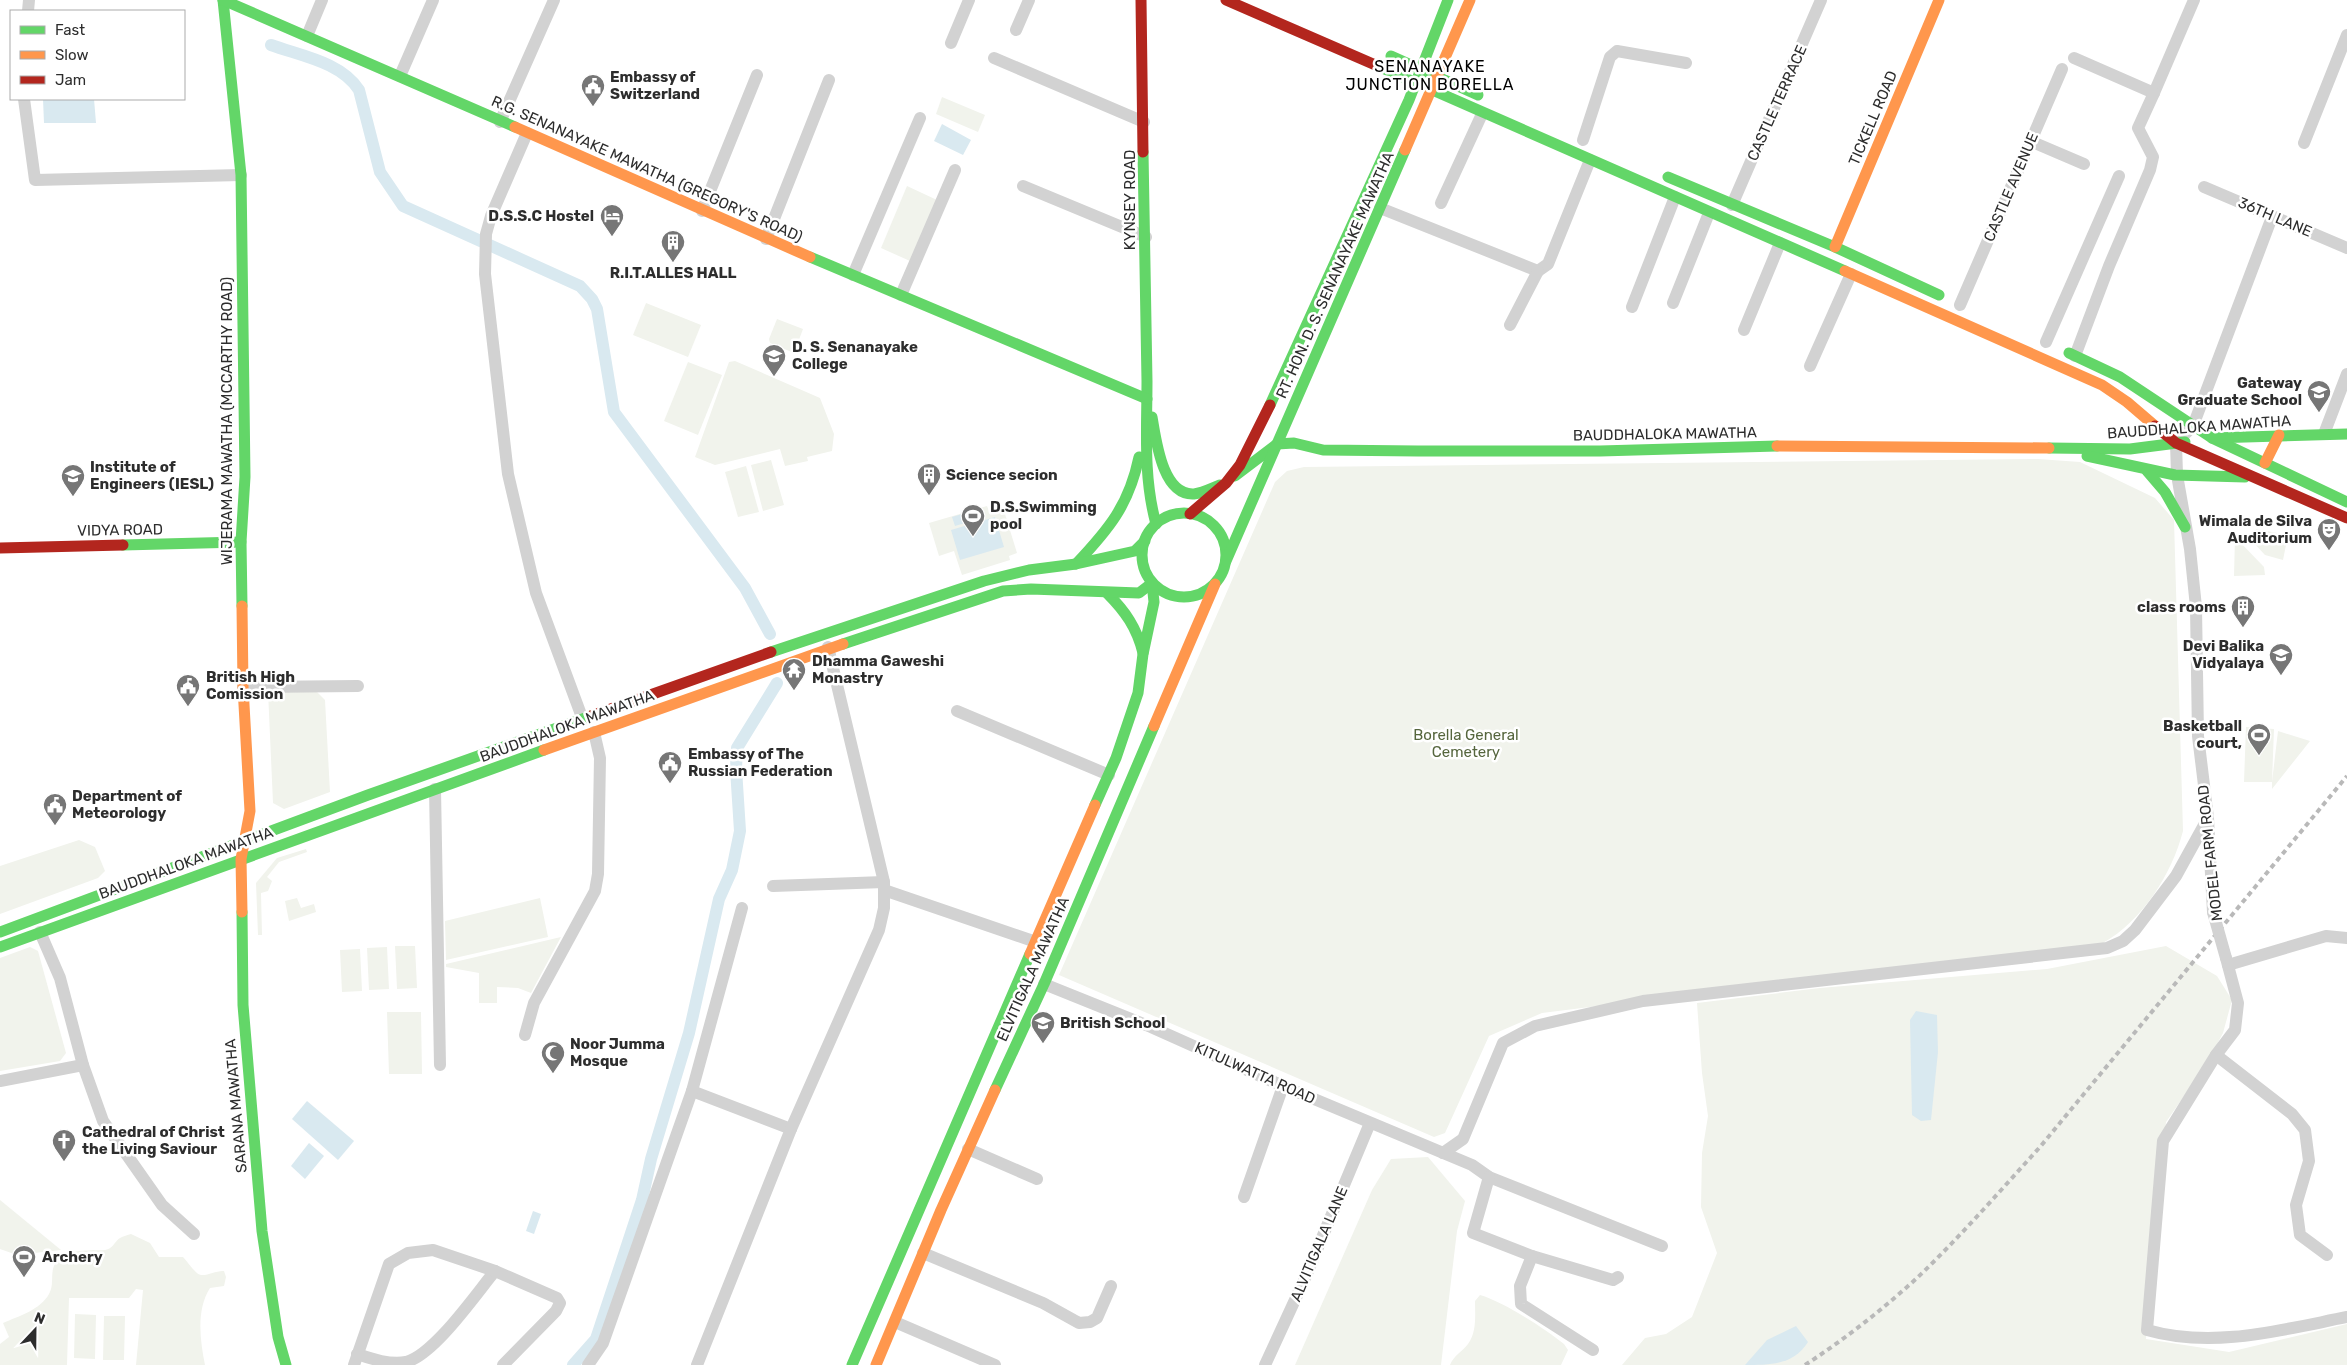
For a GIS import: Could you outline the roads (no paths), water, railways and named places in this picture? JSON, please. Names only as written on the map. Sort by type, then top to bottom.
[{"type":"main road","name":"R.G. SENANAYAKE MAWATHA (GREGORY'S ROAD)","points":[[223,0],[400,76],[766,239],[1061,361],[1147,399]]},
{"type":"main road","name":"WIJERAMA MAWATHA (MCCARTHY ROAD)","points":[[223,0],[241,175],[245,477],[242,542],[243,687],[250,811],[242,842]]},
{"type":"main road","name":"KYNSEY ROAD","points":[[1141,0],[1146,237],[1147,399],[1144,446],[1146,484],[1156,524]]},
{"type":"main road","points":[[1226,0],[1482,114],[1962,321],[2102,386],[2127,402],[2176,443],[2347,518]]},
{"type":"main road","name":"RT. HON. D. S. SENANAYAKE MAWATHA","points":[[1190,514],[1226,482],[1240,465],[1266,415],[1409,100],[1414,83],[1448,0]]},
{"type":"main road","name":"RT. HON. D. S. SENANAYAKE MAWATHA","points":[[1226,561],[1470,0]]},
{"type":"main road","name":"TICKELL ROAD","points":[[1835,247],[1939,0]]},
{"type":"main road","points":[[1378,50],[1486,98]]},
{"type":"main road","points":[[1653,171],[1835,247],[1965,307]]},
{"type":"main road","points":[[2050,344],[2120,377],[2212,438],[2347,502]]},
{"type":"main road","name":"KYNSEY ROAD","points":[[1147,399],[1166,478],[1178,499],[1190,514]]},
{"type":"main road","points":[[1076,564],[1107,531],[1124,508],[1137,468],[1147,399]]},
{"type":"main road","name":"BAUDDHALOKA MAWATHA","points":[[1277,444],[1294,443],[1323,450],[1418,451],[1600,451],[1732,446],[2130,448],[2212,438],[2347,434]]},
{"type":"main road","points":[[2265,463],[2279,435]]},
{"type":"main road","points":[[1166,478],[1185,493],[1191,494],[1226,482],[1277,444]]},
{"type":"main road","name":"BAUDDHALOKA MAWATHA","points":[[2054,448],[2147,471],[2177,475],[2220,474],[2259,480]]},
{"type":"main road","points":[[2147,471],[2165,492],[2185,527]]},
{"type":"main road","points":[[1190,514],[1208,522],[1221,536],[1226,548],[1226,561],[1222,574],[1204,593],[1183,597],[1163,592],[1152,583],[1143,563],[1144,541],[1156,524],[1172,516],[1190,514]]},
{"type":"main road","name":"BAUDDHALOKA MAWATHA","points":[[0,932],[368,795],[761,655],[929,598],[1030,570],[1076,564],[1135,551],[1144,541]]},
{"type":"main road","name":"VIDYA ROAD","points":[[0,548],[242,542]]},
{"type":"main road","name":"BAUDDHALOKA MAWATHA","points":[[0,947],[828,648],[1003,591],[1031,589],[1139,593],[1152,583]]},
{"type":"main road","name":"ELVITIGALA MAWATHA","points":[[852,1365],[913,1220],[1109,775],[1138,693],[1143,654],[1154,602],[1152,583]]},
{"type":"main road","name":"ELVITIGALA MAWATHA","points":[[876,1365],[968,1149],[1044,984],[1214,584]]},
{"type":"main road","points":[[1107,593],[1127,612],[1140,634],[1143,654]]},
{"type":"main road","name":"SARANA MAWATHA","points":[[242,842],[243,1005],[258,1192],[278,1337],[286,1365]]},
{"type":"street","points":[[307,36],[322,0]]},
{"type":"street","points":[[400,76],[433,0]]},
{"type":"street","points":[[500,122],[554,0]]},
{"type":"street","points":[[951,43],[968,0]]},
{"type":"street","points":[[1016,30],[1029,0]]},
{"type":"street","name":"CASTLE TERRACE","points":[[1732,205],[1821,0]]},
{"type":"street","points":[[2075,356],[2108,266],[2150,170],[2153,157],[2138,128],[2194,0]]},
{"type":"street","points":[[2304,144],[2347,35]]},
{"type":"street","points":[[1584,141],[1610,57],[1617,51],[1686,64]]},
{"type":"street","points":[[994,58],[1144,122]]},
{"type":"street","points":[[2074,58],[2154,93]]},
{"type":"street","name":"CASTLE AVENUE","points":[[1965,307],[2030,141],[2062,69]]},
{"type":"street","points":[[702,211],[757,75]]},
{"type":"street","points":[[766,239],[830,80]]},
{"type":"street","points":[[24,100],[35,180],[241,175]]},
{"type":"street","points":[[1441,203],[1482,114]]},
{"type":"street","points":[[853,275],[920,118]]},
{"type":"street","points":[[527,133],[491,216],[486,234],[484,274],[508,474],[536,593],[583,720]]},
{"type":"street","points":[[2030,141],[2084,164]]},
{"type":"street","points":[[1510,326],[1542,269],[1590,160]]},
{"type":"street","points":[[901,295],[954,170]]},
{"type":"street","points":[[2050,344],[2119,176]]},
{"type":"street","points":[[1023,186],[1146,237]]},
{"type":"street","name":"36TH LANE","points":[[2204,187],[2347,248]]},
{"type":"street","points":[[1632,307],[1675,197]]},
{"type":"street","points":[[1380,208],[1542,269]]},
{"type":"street","points":[[1673,303],[1709,213]]},
{"type":"street","points":[[2176,443],[2193,426],[2272,217]]},
{"type":"street","points":[[1744,330],[1780,243]]},
{"type":"street","points":[[1810,366],[1851,274]]},
{"type":"street","points":[[2324,434],[2347,374]]},
{"type":"street","name":"MODEL FARM ROAD","points":[[2176,443],[2177,475],[2190,549],[2196,607],[2198,736],[2208,818],[2213,912],[2238,1003],[2235,1030],[2216,1055],[2163,1141],[2147,1330],[2167,1336],[2203,1339],[2256,1334],[2347,1318]]},
{"type":"street","points":[[697,1365],[791,1129],[879,930],[884,908],[884,886],[828,648]]},
{"type":"street","points":[[243,687],[358,686]]},
{"type":"street","points":[[957,711],[1109,775]]},
{"type":"street","points":[[525,1035],[534,1003],[596,891],[600,758],[594,732]]},
{"type":"street","points":[[435,789],[440,1065]]},
{"type":"street","points":[[1442,1153],[1463,1139],[1503,1043],[1535,1026],[1644,1001],[2107,948],[2124,941],[2135,930],[2176,876],[2208,818]]},
{"type":"street","points":[[773,886],[884,886],[1036,942]]},
{"type":"street","points":[[588,1365],[602,1343],[692,1091],[742,908]]},
{"type":"street","points":[[40,932],[60,978],[83,1065],[103,1120],[162,1205],[194,1234]]},
{"type":"street","points":[[2227,962],[2326,936],[2347,938]]},
{"type":"street","name":"KITULWATTA ROAD","points":[[1044,984],[1151,1027],[1283,1086],[1472,1166],[1488,1177],[1662,1246]]},
{"type":"street","points":[[2216,1055],[2292,1114],[2306,1130],[2309,1160],[2296,1205],[2300,1236],[2327,1255]]},
{"type":"street","points":[[0,1081],[83,1065]]},
{"type":"street","points":[[1244,1198],[1283,1086]]},
{"type":"street","points":[[692,1091],[791,1129]]},
{"type":"street","name":"ALVITIGALA LANE","points":[[1265,1365],[1306,1276],[1370,1123]]},
{"type":"street","points":[[968,1149],[1037,1179]]},
{"type":"street","points":[[1488,1177],[1473,1233],[1532,1256],[1614,1280],[1618,1277]]},
{"type":"street","points":[[495,1271],[441,1338],[416,1361],[380,1362],[356,1359],[389,1264],[408,1253],[433,1250],[495,1271],[557,1298],[560,1303],[556,1311],[503,1365]]},
{"type":"street","points":[[923,1253],[1043,1303],[1079,1323],[1090,1322],[1097,1318],[1111,1286]]},
{"type":"street","points":[[1532,1256],[1520,1286],[1521,1304],[1593,1350]]},
{"type":"street","points":[[895,1322],[995,1365]]},
{"type":"waterway","points":[[271,45],[320,61],[351,80],[359,90],[380,172],[403,206],[580,286],[592,299],[597,309],[614,412],[745,588],[770,634]]},
{"type":"waterway","points":[[573,1365],[596,1339],[642,1200],[651,1159],[689,1033],[719,899],[732,870],[740,831],[736,769],[737,748],[777,683]]},
{"type":"railway","points":[[1805,1365],[1877,1313],[1904,1290],[1980,1214],[2040,1147],[2347,776]]},
{"type":"place","name":"Embassy of Switzerland","points":[[593,107]]},
{"type":"place","name":"D.S.S.C Hostel","points":[[612,237]]},
{"type":"place","name":"R.I.T.ALLES HALL","points":[[673,263]]},
{"type":"place","name":"D. S. Senanayake College","points":[[774,377]]},
{"type":"place","name":"Gateway Graduate School","points":[[2319,413]]},
{"type":"place","name":"Science secion","points":[[929,496]]},
{"type":"place","name":"Institute of Engineers (IESL)","points":[[73,497]]},
{"type":"place","name":"D.S.Swimming pool","points":[[973,537]]},
{"type":"place","name":"Wimala de Silva Auditorium","points":[[2329,551]]},
{"type":"place","name":"class rooms","points":[[2243,628]]},
{"type":"place","name":"Devi Balika Vidyalaya","points":[[2281,676]]},
{"type":"place","name":"Dhamma Gaweshi Monastry","points":[[794,691]]},
{"type":"place","name":"British High Comission","points":[[188,707]]},
{"type":"place","name":"Basketball court,","points":[[2259,756]]},
{"type":"place","name":"Embassy of The Russian Federation","points":[[670,784]]},
{"type":"place","name":"Department of Meteorology","points":[[55,826]]},
{"type":"place","name":"British School","points":[[1043,1044]]},
{"type":"place","name":"Noor Jumma Mosque","points":[[553,1074]]},
{"type":"place","name":"Cathedral of Christ the Living Saviour","points":[[64,1162]]},
{"type":"place","name":"Archery","points":[[24,1278]]},
{"type":"district","name":"SENANAYAKE JUNCTION BORELLA","points":[[1430,75]]},
{"type":"park label","name":"Borella General Cemetery","points":[[1466,744]]}]
